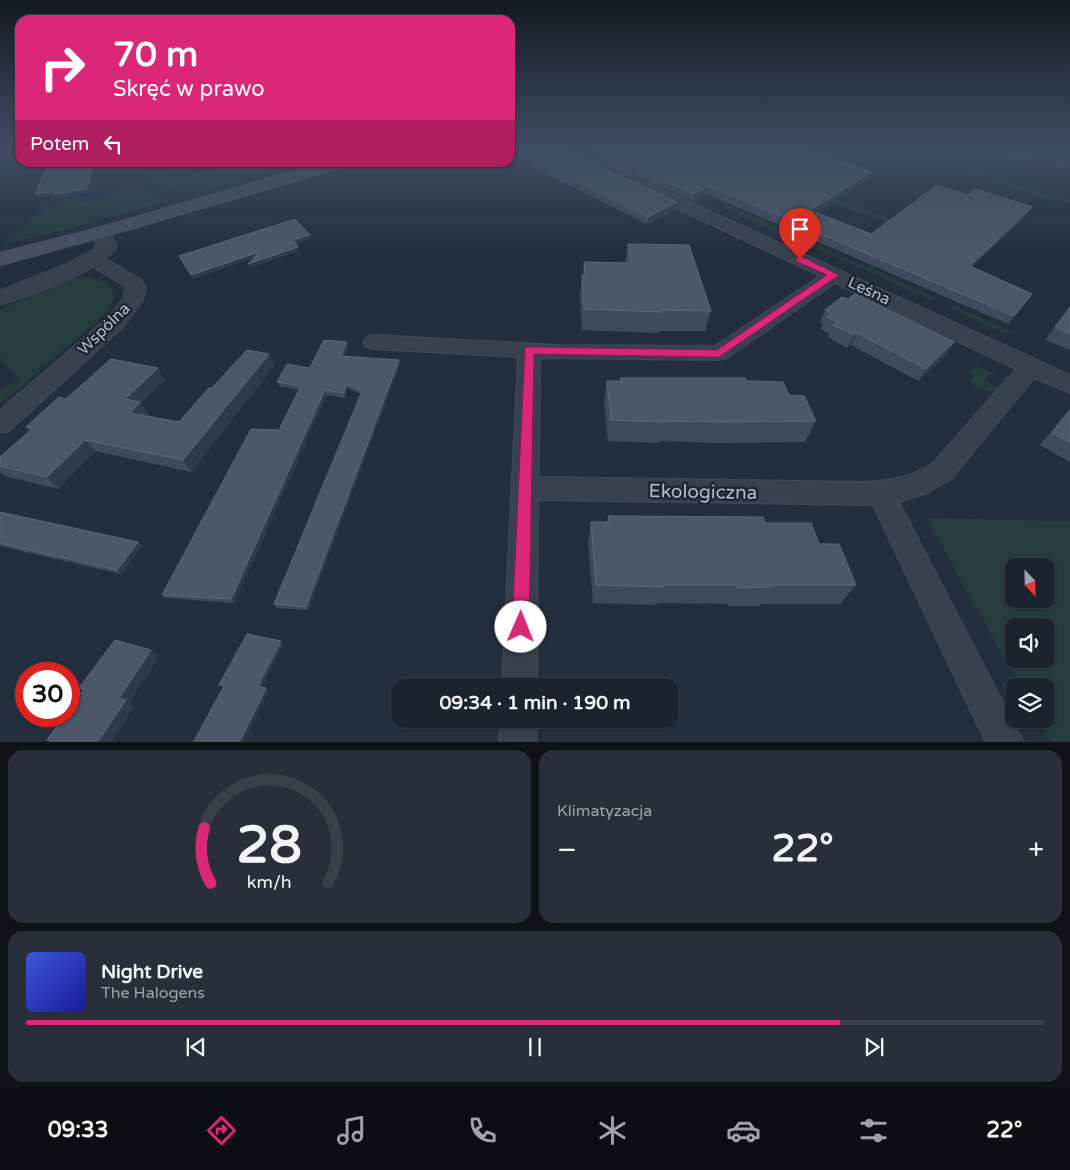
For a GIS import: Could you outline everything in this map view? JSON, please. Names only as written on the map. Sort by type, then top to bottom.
[{"type":"main road","points":[[0,259],[102,232],[275,182]]},
{"type":"street","name":"Leśna","points":[[633,182],[1070,385]]},
{"type":"street","points":[[0,298],[93,259],[104,251],[106,247],[102,232]]},
{"type":"street","name":"Wspólna","points":[[0,424],[116,322],[133,300],[136,287],[134,282],[93,259]]},
{"type":"street","points":[[374,342],[529,350],[719,353],[834,275]]},
{"type":"street","points":[[519,678],[529,350]]},
{"type":"street","name":"Ekologiczna","points":[[524,488],[881,494],[900,491],[928,482],[942,471],[1031,366]]},
{"type":"street","points":[[881,494],[1006,742]]},
{"type":"street","points":[[518,728],[518,742]]},
{"type":"green space","points":[[154,182],[235,182],[196,192],[172,188]]},
{"type":"green space","points":[[778,182],[791,182],[926,233],[873,269],[936,298],[933,301],[816,248],[819,246],[866,267],[889,250],[904,230]]},
{"type":"green space","points":[[992,182],[1013,182],[1070,200],[1070,203],[1053,201]]},
{"type":"green space","points":[[121,189],[147,190],[169,201],[72,228],[5,244],[4,242],[46,207],[82,197],[76,204],[112,196]]},
{"type":"green space","points":[[729,206],[817,245],[812,248],[724,208]]},
{"type":"green space","points":[[90,277],[107,284],[114,292],[108,312],[0,404],[0,391],[20,379],[0,358],[0,309],[75,278]]},
{"type":"green space","points":[[953,305],[1012,332],[1009,335],[950,308]]},
{"type":"green space","points":[[977,366],[1011,383],[989,374],[984,380],[1004,390],[989,392],[981,389],[969,382],[975,376],[970,374]]},
{"type":"green space","points":[[926,518],[1070,521],[1070,742],[1051,742],[1043,728],[1055,728],[1055,678],[1016,678],[1010,668],[1055,668],[1055,618],[1005,618],[1005,659]]},
{"type":"building","points":[[41,182],[88,182],[86,189],[54,194],[56,191],[35,194]]},
{"type":"building","points":[[577,182],[633,182],[677,202],[648,217]]},
{"type":"building","points":[[667,182],[856,182],[810,210],[871,234],[937,185],[968,195],[976,189],[1032,207],[970,266],[1032,294],[1014,316],[797,224],[801,216],[792,221],[709,186],[694,194]]},
{"type":"building","points":[[295,219],[310,235],[293,240],[298,247],[248,264],[259,252],[191,275],[179,256]]},
{"type":"building","points":[[628,244],[689,245],[711,311],[662,310],[662,312],[584,309],[582,275],[585,275],[584,262],[631,263]]},
{"type":"building","points":[[855,294],[954,342],[926,369],[857,333],[854,335],[833,325],[837,322],[826,317],[831,313],[825,310],[842,297],[848,299]]},
{"type":"building","points":[[1070,307],[1070,334],[1055,327]]},
{"type":"building","points":[[324,340],[347,342],[341,356],[399,360],[306,607],[274,604],[362,391],[346,384],[344,393],[325,390],[231,599],[162,595],[251,429],[279,430],[301,386],[277,382],[287,364],[310,368]]},
{"type":"building","points":[[247,350],[269,354],[183,460],[85,440],[47,477],[0,466],[0,457],[33,428],[26,427],[59,397],[66,399],[111,359],[158,368],[125,399],[140,402],[130,413],[179,422],[209,388],[212,388]]},
{"type":"building","points":[[620,378],[745,378],[746,381],[783,382],[789,395],[804,396],[816,421],[664,422],[611,420],[607,381],[621,381]]},
{"type":"building","points":[[1070,410],[1070,443],[1052,433]]},
{"type":"building","points":[[0,512],[138,542],[117,570],[0,543]]},
{"type":"building","points":[[608,516],[763,517],[765,523],[811,523],[819,544],[839,544],[856,585],[770,585],[771,587],[738,588],[737,585],[662,585],[663,587],[596,585],[591,522],[609,522]]},
{"type":"building","points":[[247,634],[281,641],[258,686],[266,688],[239,742],[194,742],[224,686],[219,685]]},
{"type":"building","points":[[115,640],[151,650],[119,698],[126,700],[98,742],[52,742],[47,740],[56,727],[80,727],[80,695],[84,689],[80,687]]},
{"type":"route","points":[[521,627],[529,350],[557,352],[719,353],[834,275],[800,259]]}]
